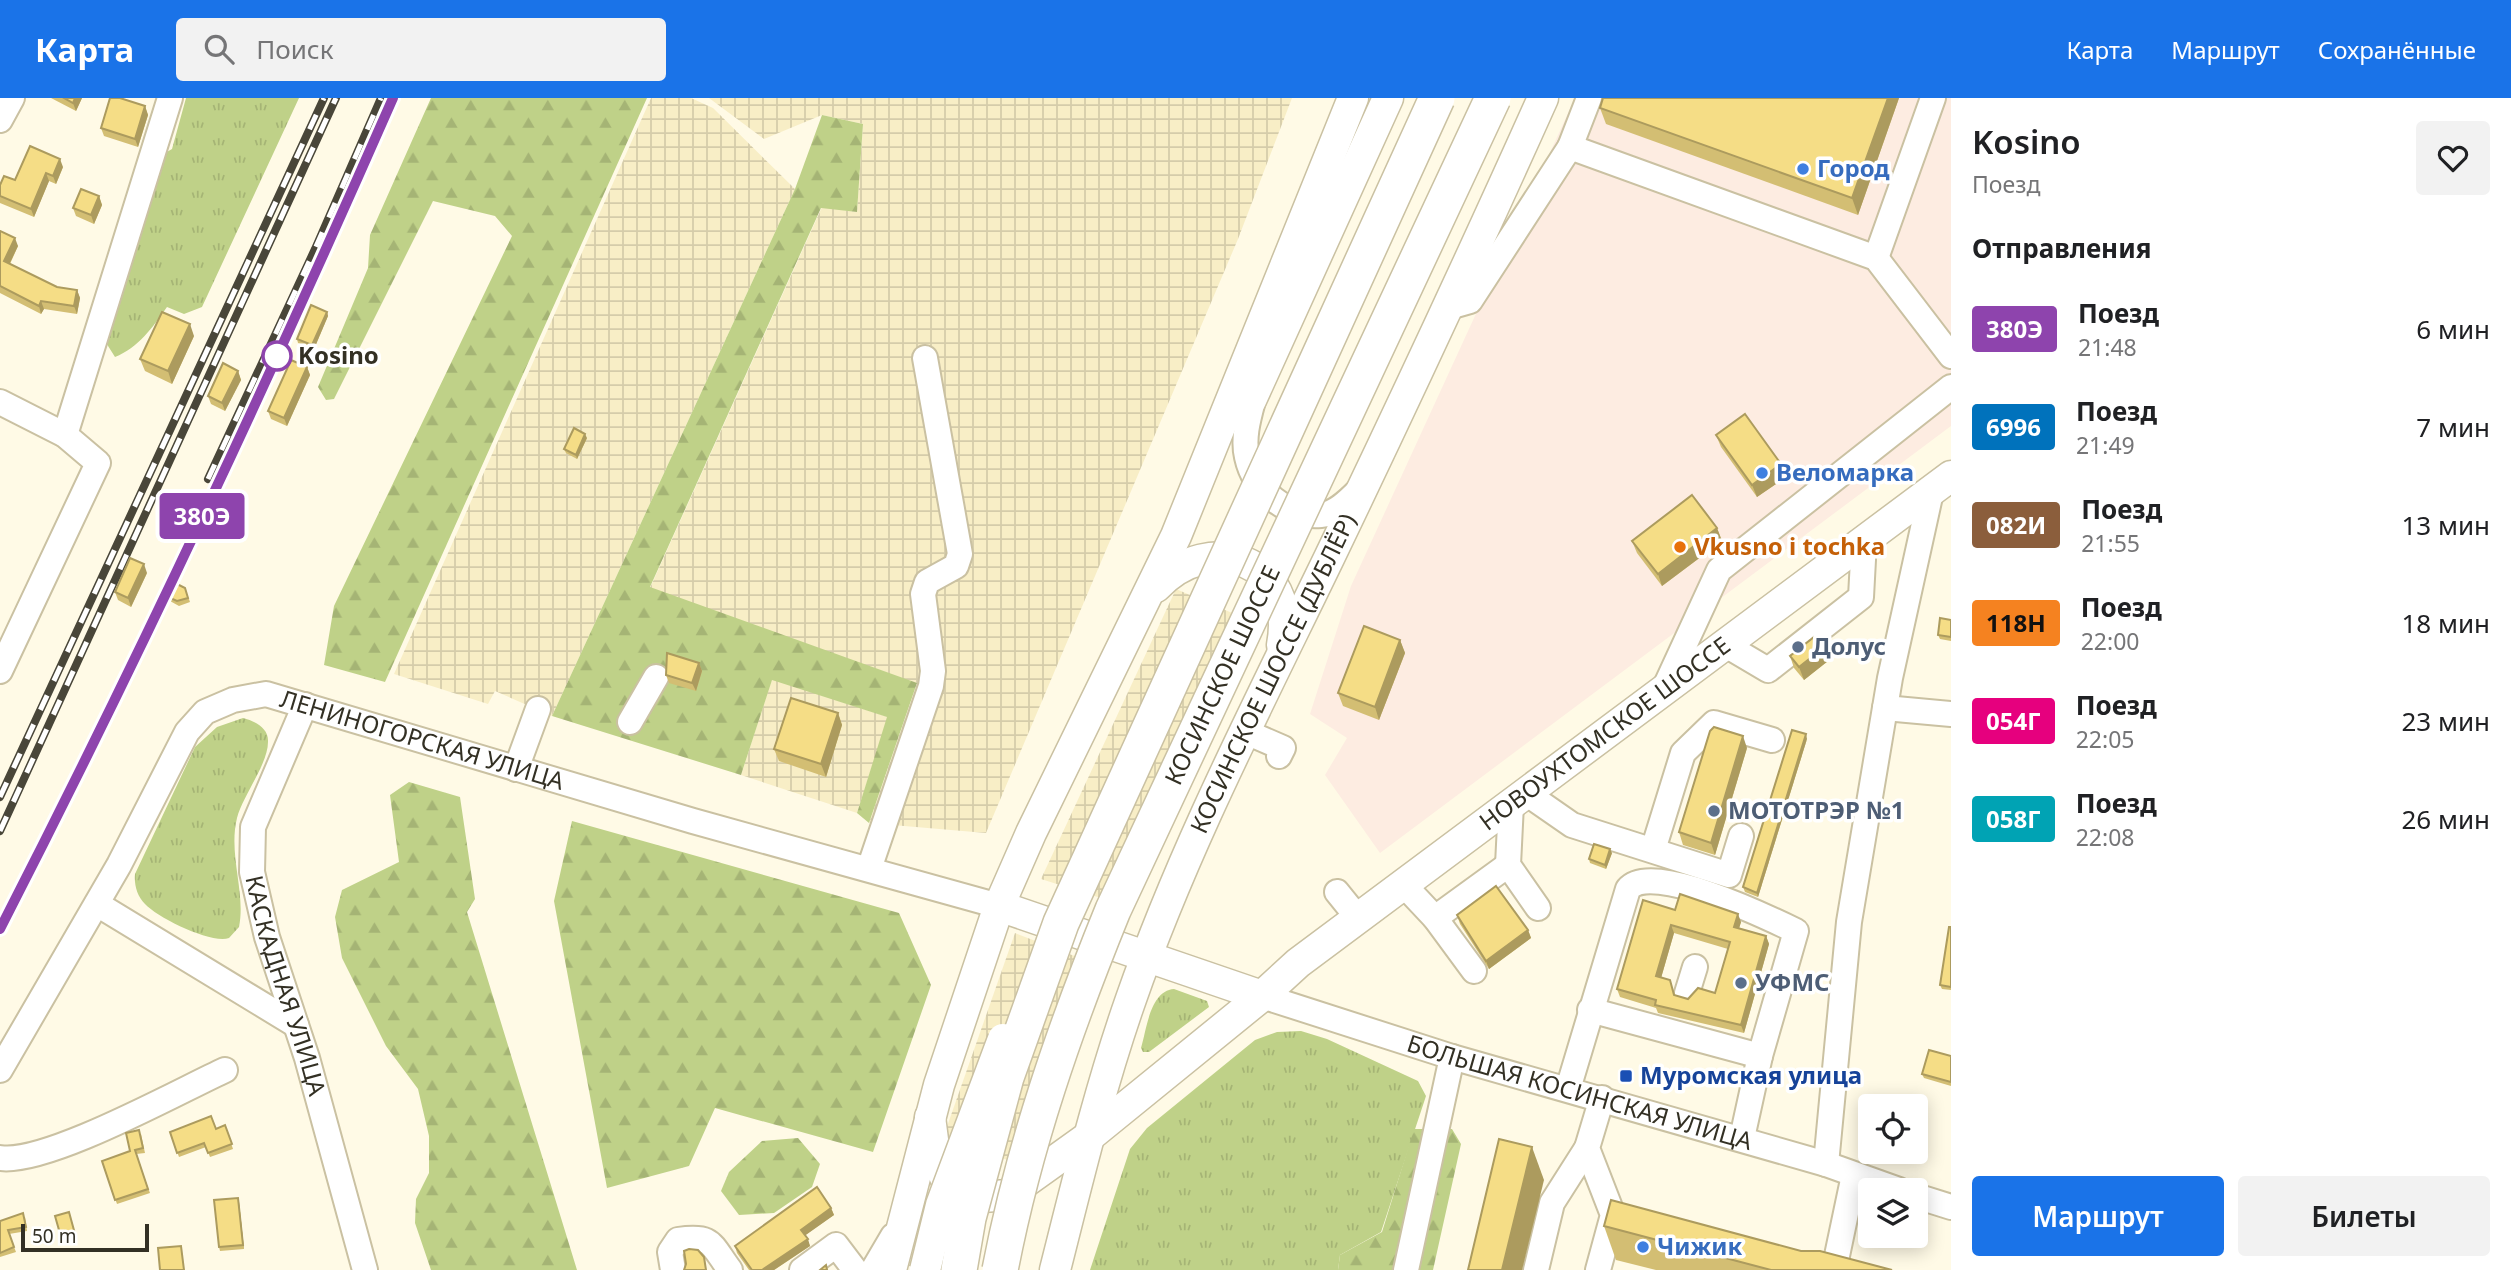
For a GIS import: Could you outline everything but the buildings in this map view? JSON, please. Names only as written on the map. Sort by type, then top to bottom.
[{"type":"highway","name":"КОСИНСКОЕ ШОССЕ","points":[[959,1270],[968,1218],[1006,1077],[1061,923],[1437,98]]},
{"type":"highway","name":"КОСИНСКОЕ ШОССЕ","points":[[1000,1270],[1033,1127],[1068,1021],[1113,910],[1493,98]]},
{"type":"main road","points":[[891,1270],[930,1117],[999,906],[1031,833],[1176,536],[1353,98]]},
{"type":"main road","points":[[1176,536],[1255,393],[1388,98]]},
{"type":"main road","name":"КОСИНСКОЕ ШОССЕ (ДУБЛЁР)","points":[[1055,1270],[1091,1135],[1146,959],[1278,662],[1449,307],[1543,98]]},
{"type":"main road","name":"НОВОУХТОМСКОЕ ШОССЕ","points":[[930,1117],[935,1155],[949,1186],[972,1198],[1007,1195],[1091,1135],[1262,996],[1298,963],[1941,484]]},
{"type":"main road","points":[[1149,595],[1168,574],[1189,561],[1217,557],[1249,564],[1270,578],[1280,596],[1285,620],[1278,662]]},
{"type":"main road","points":[[999,906],[1146,959],[1262,996]]},
{"type":"main road","points":[[925,1270],[941,1205],[996,1055],[1061,923]]},
{"type":"street","points":[[0,120],[12,98]]},
{"type":"street","points":[[65,435],[170,98]]},
{"type":"street","points":[[1449,307],[1469,301],[1570,147],[1589,98]]},
{"type":"street","points":[[1876,258],[1933,98]]},
{"type":"street","points":[[1570,147],[1876,258],[1951,356]]},
{"type":"street","points":[[869,869],[931,686],[933,671],[923,594],[927,582],[956,566],[960,554],[925,358]]},
{"type":"street","points":[[1665,687],[1718,570],[1951,387]]},
{"type":"street","points":[[1255,393],[1247,428],[1246,454],[1253,480],[1278,503],[1297,512],[1322,516],[1345,504],[1365,484]]},
{"type":"street","points":[[0,402],[65,435],[98,463],[0,671]]},
{"type":"street","points":[[1826,1164],[1844,959],[1885,708],[1941,484]]},
{"type":"street","points":[[1724,644],[1768,670],[1861,597],[1864,541]]},
{"type":"street","points":[[630,722],[656,677]]},
{"type":"street","name":"ЛЕНИНОГОРСКАЯ УЛИЦА","points":[[0,1070],[97,904],[192,725],[205,712],[269,686],[305,705],[516,769],[999,906]]},
{"type":"street","name":"КАСКАДНАЯ УЛИЦА","points":[[305,705],[258,815],[251,841],[252,872],[259,906],[296,1025],[365,1270]]},
{"type":"street","points":[[1885,708],[1951,714]]},
{"type":"street","points":[[516,769],[538,709]]},
{"type":"street","points":[[1653,850],[1682,753],[1691,742],[1714,723],[1772,740]]},
{"type":"street","points":[[1246,732],[1283,748],[1279,756]]},
{"type":"street","points":[[1538,908],[1508,865],[1518,799],[1572,825],[1730,875],[1741,836]]},
{"type":"street","points":[[1435,918],[1508,865]]},
{"type":"street","points":[[1568,1089],[1628,888],[1633,882],[1642,879],[1688,889],[1746,906],[1796,932],[1760,1056],[1742,1138]]},
{"type":"street","points":[[1403,884],[1435,918],[1475,971]]},
{"type":"street","points":[[1337,892],[1358,918]]},
{"type":"street","points":[[97,904],[296,1025]]},
{"type":"street","points":[[1688,993],[1695,967]]},
{"type":"street","name":"БОЛЬШАЯ КОСИНСКАЯ УЛИЦА","points":[[1262,996],[1452,1057],[1742,1138],[1863,1178]]},
{"type":"street","points":[[1590,1010],[1678,1028],[1760,1056]]},
{"type":"street","points":[[1406,1270],[1452,1057]]},
{"type":"street","points":[[0,1158],[42,1152],[165,1101],[225,1070]]},
{"type":"street","points":[[1536,1270],[1552,1203],[1587,1148],[1602,1098]]},
{"type":"street","points":[[1587,1148],[1613,1215],[1598,1270]]},
{"type":"street","points":[[1834,1270],[1854,1175]]},
{"type":"street","points":[[1928,1200],[1951,1208]]},
{"type":"street","points":[[873,1270],[885,1254],[905,1210]]},
{"type":"street","points":[[1613,1215],[1638,1222]]},
{"type":"street","points":[[673,1270],[670,1252],[678,1240],[700,1237],[709,1241],[730,1270]]},
{"type":"street","points":[[802,1270],[836,1245],[855,1270]]},
{"type":"shaded area","points":[[651,98],[691,98],[713,108],[795,189],[552,716],[495,691],[488,704],[394,674]]},
{"type":"shaded area","points":[[709,98],[1292,98],[1238,239],[986,833],[869,823],[917,684],[650,588],[822,207],[857,212],[863,124],[822,115],[764,139]]},
{"type":"shaded area","points":[[1575,98],[1951,98],[1951,426],[1380,853],[1325,775],[1347,738],[1310,714],[1351,586]]},
{"type":"shaded area","points":[[1176,589],[1258,624],[1126,906],[1041,879]]},
{"type":"shaded area","points":[[772,679],[888,717],[857,813],[741,775]]},
{"type":"shaded area","points":[[1015,933],[1098,965],[1031,1168],[943,1138]]},
{"type":"green space","points":[[186,98],[299,98],[202,307],[184,314],[167,307],[138,342],[115,357],[103,338],[158,157],[172,149]]},
{"type":"green space","points":[[431,98],[647,98],[385,682],[324,665],[334,606],[512,236],[495,216],[433,201],[334,399],[326,400],[318,387],[368,268],[370,235]]},
{"type":"green space","points":[[822,115],[863,124],[857,212],[821,208],[650,587],[917,683],[869,823],[857,813],[887,717],[772,680],[741,775],[552,716],[795,189]]},
{"type":"green space","points":[[243,718],[264,729],[268,742],[264,760],[237,818],[234,846],[241,914],[239,927],[229,938],[221,939],[198,934],[152,910],[138,894],[135,874],[195,747],[217,727]]},
{"type":"green space","points":[[409,782],[460,797],[475,899],[467,912],[577,1270],[431,1270],[415,1223],[416,1199],[429,1173],[429,1136],[418,1089],[386,1046],[342,958],[335,917],[342,890],[399,862],[390,795]]},
{"type":"green space","points":[[572,821],[899,913],[931,985],[873,1152],[715,1108],[689,1166],[607,1188],[554,901]]},
{"type":"green space","points":[[1174,989],[1207,1001],[1209,1007],[1149,1052],[1143,1052],[1141,1048],[1155,1003],[1166,991]]},
{"type":"green space","points":[[1301,1031],[1327,1039],[1418,1081],[1426,1096],[1381,1232],[1340,1255],[1338,1270],[1090,1270],[1130,1149],[1147,1128],[1255,1040],[1277,1032]]},
{"type":"green space","points":[[1414,1129],[1452,1129],[1461,1144],[1433,1270],[1338,1270],[1340,1255],[1382,1232]]},
{"type":"green space","points":[[798,1138],[820,1164],[812,1187],[774,1213],[739,1215],[721,1191],[729,1172],[762,1141]]},
{"type":"railway","points":[[0,797],[324,98]]},
{"type":"railway","points":[[0,831],[336,98]]},
{"type":"railway","points":[[208,479],[315,249],[381,98]]},
{"type":"railway","points":[[0,929],[203,516],[393,98]]},
{"type":"train","name":"380Э","points":[[0,929],[135,657],[279,354],[393,98]]},
{"type":"place","name":"Город","points":[[1803,169]]},
{"type":"place","name":"Kosino","points":[[277,356]]},
{"type":"place","name":"Веломарка","points":[[1762,473]]},
{"type":"place","name":"Vkusno i tochka","points":[[1680,547]]},
{"type":"place","name":"Долус","points":[[1798,647]]},
{"type":"place","name":"МОТОТРЭР №1","points":[[1714,811]]},
{"type":"place","name":"УФМС","points":[[1741,983]]},
{"type":"place","name":"Муромская улица","points":[[1626,1076]]},
{"type":"place","name":"Чижик","points":[[1643,1247]]}]
